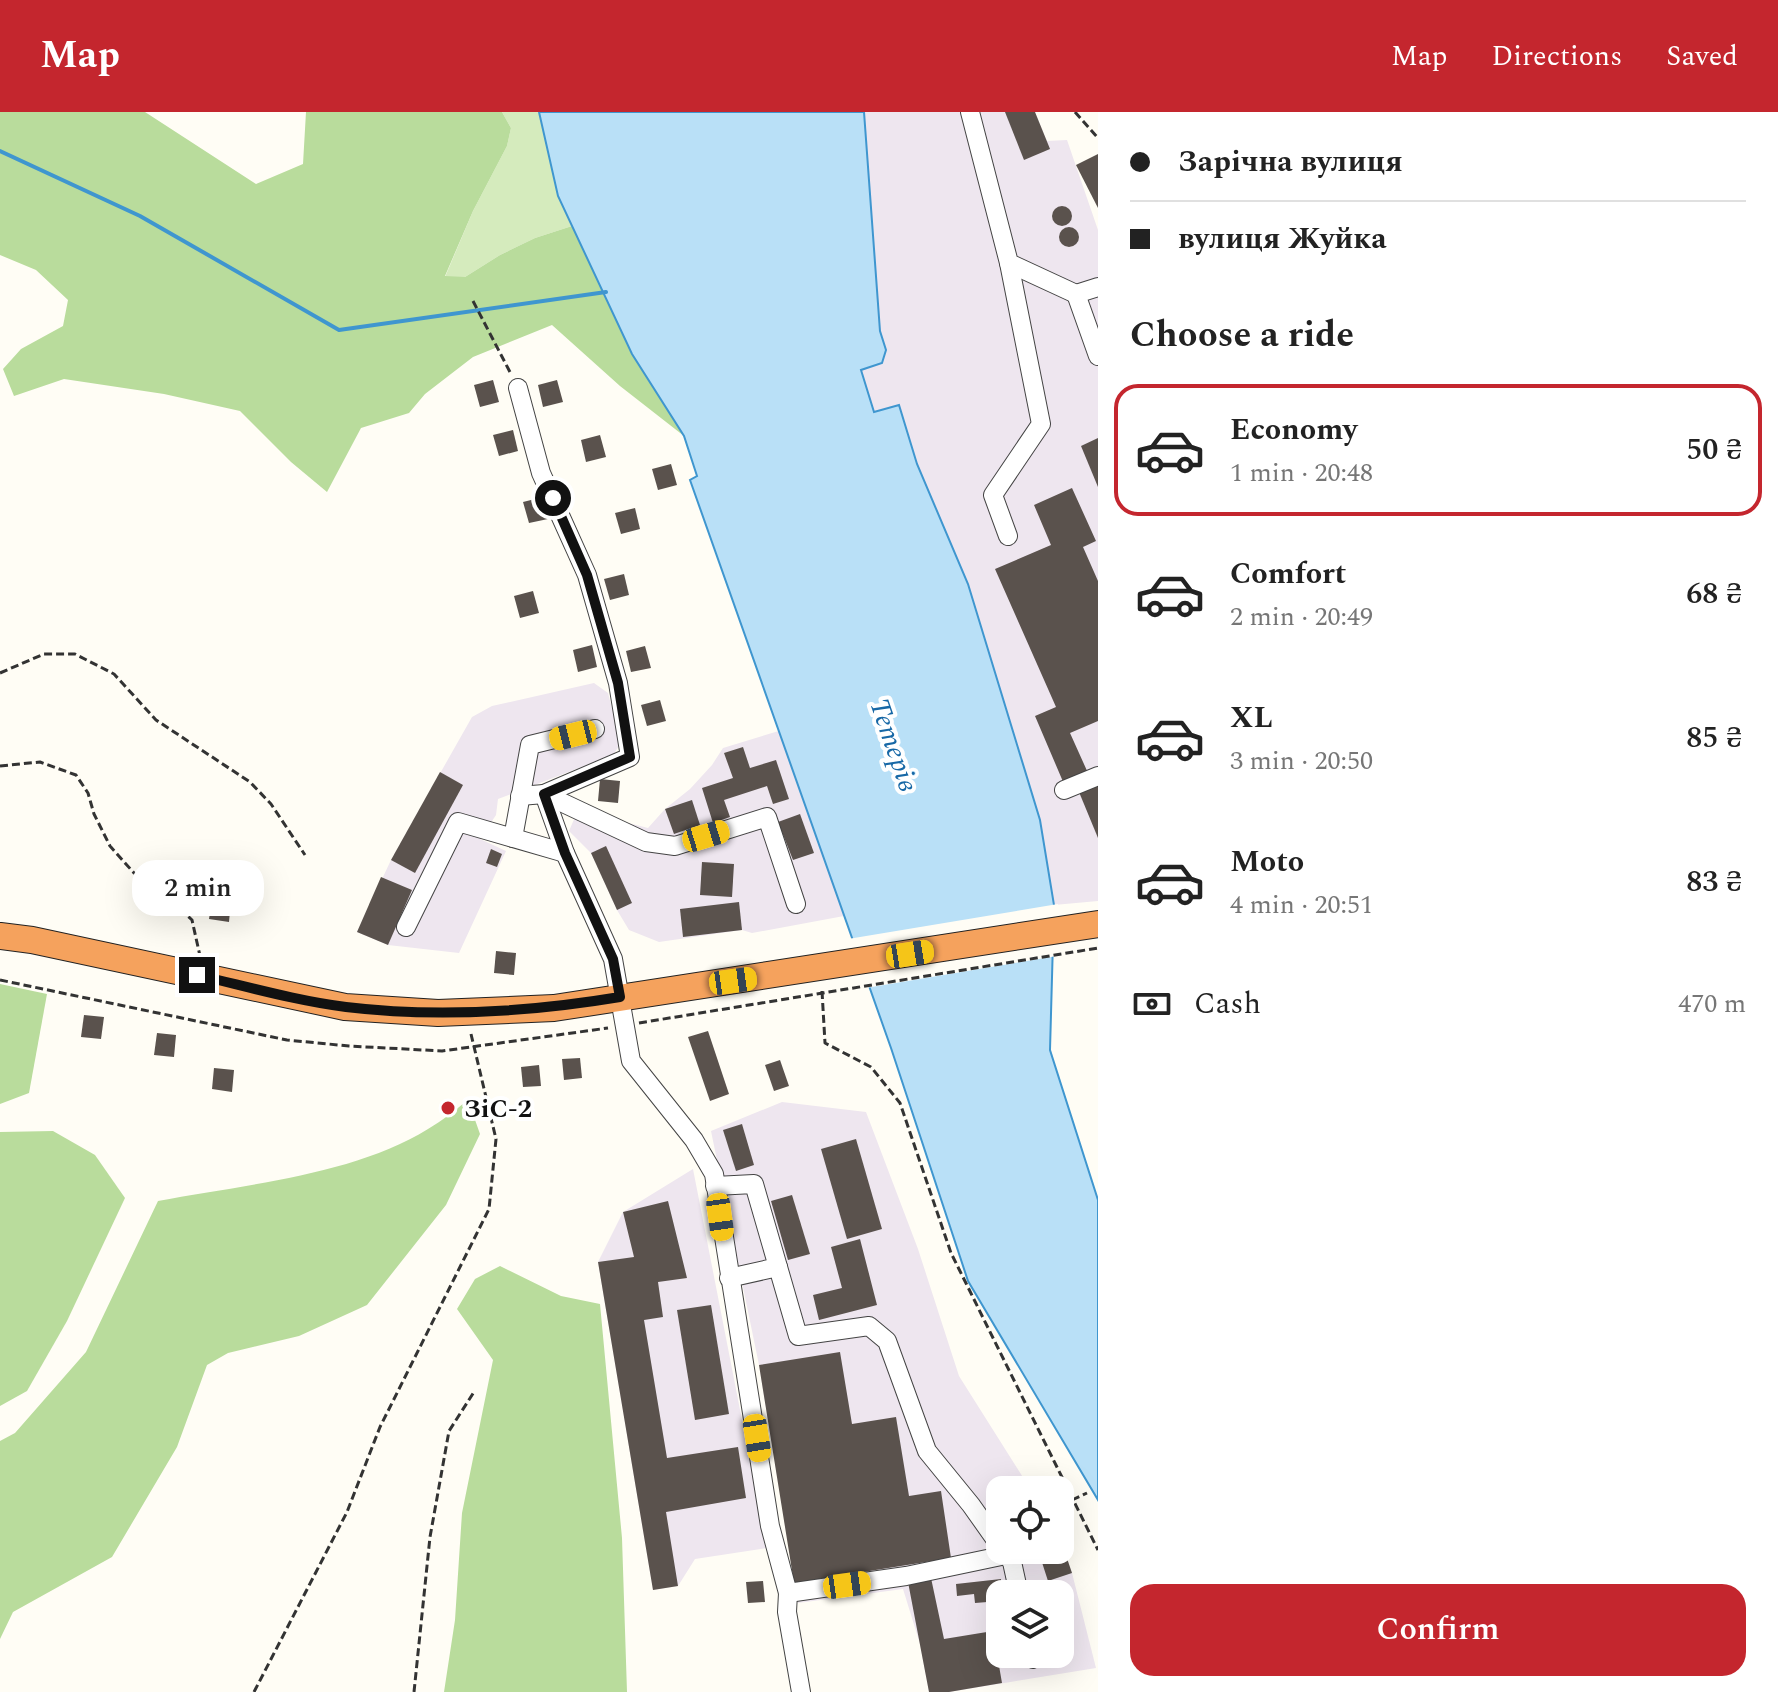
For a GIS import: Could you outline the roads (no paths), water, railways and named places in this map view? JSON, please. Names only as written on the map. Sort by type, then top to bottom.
[{"type":"highway","points":[[0,936],[85,951],[345,1007],[438,1013],[554,1008],[1098,924]]},
{"type":"street","points":[[970,112],[1009,263],[1041,424],[993,495],[1008,536]]},
{"type":"street","points":[[1009,263],[1076,294],[1098,287]]},
{"type":"street","points":[[1076,294],[1098,356]]},
{"type":"street","points":[[518,388],[541,473],[587,575],[618,683],[630,757],[544,794],[520,796]]},
{"type":"street","points":[[513,838],[530,745],[595,729]]},
{"type":"street","points":[[1064,790],[1098,776]]},
{"type":"street","points":[[544,794],[565,853],[613,959],[631,1061],[694,1140],[714,1174],[770,1526],[788,1593],[787,1612],[801,1692]]},
{"type":"street","points":[[544,794],[646,842],[675,846],[767,817],[796,904]]},
{"type":"street","points":[[406,927],[458,822],[565,853]]},
{"type":"street","points":[[715,1186],[754,1184],[798,1336],[869,1326],[887,1341],[927,1451],[986,1526]]},
{"type":"street","points":[[729,1278],[778,1267]]},
{"type":"street","points":[[788,1593],[906,1576],[986,1555]]},
{"type":"water","name":"Тетерів","points":[[539,112],[864,112],[880,331],[886,350],[882,363],[861,370],[874,412],[899,405],[917,464],[968,584],[1040,820],[1054,905],[1050,1050],[1098,1200],[1098,1500],[968,1281],[891,1048],[690,480],[697,476],[684,436],[632,354],[558,196]]},
{"type":"waterway","points":[[0,151],[140,216],[339,330],[606,292]]},
{"type":"place","name":"ЗіС-2","points":[[448,1108]]}]
